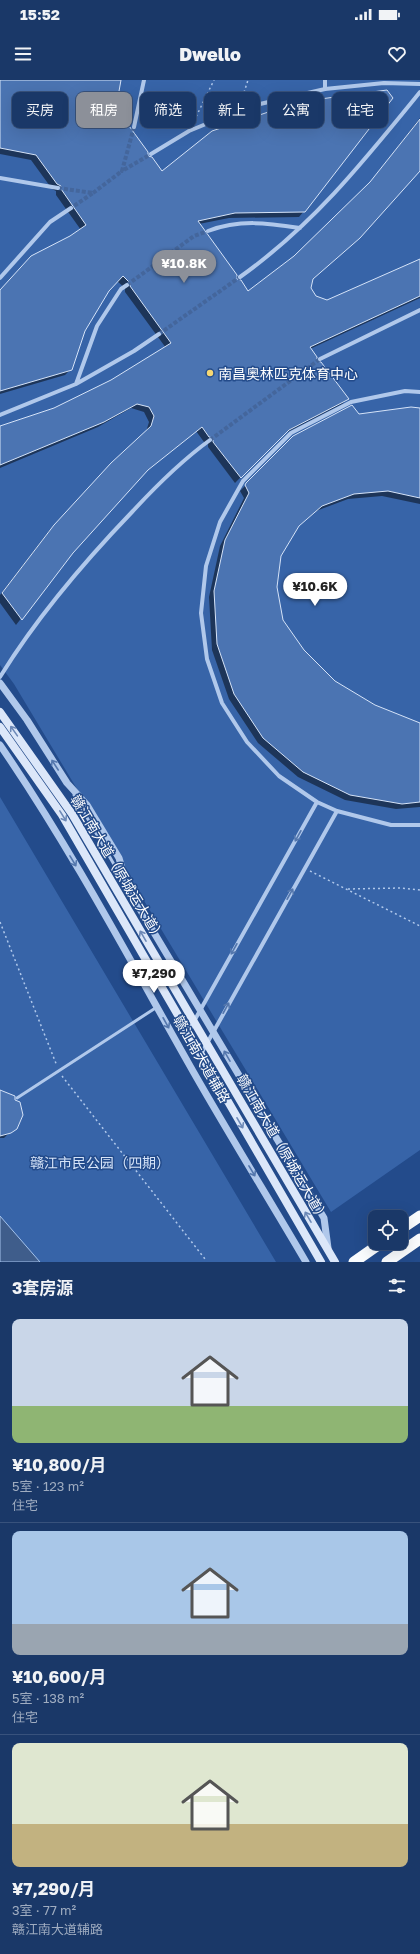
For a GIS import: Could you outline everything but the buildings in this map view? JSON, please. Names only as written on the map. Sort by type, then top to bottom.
[{"type":"highway","points":[[408,1224],[420,1216]]},
{"type":"highway","points":[[387,1262],[420,1239]]},
{"type":"highway","points":[[354,1262],[371,1250]]},
{"type":"main road","name":"赣江南大道（原城运大道）","points":[[0,712],[72,814],[335,1262]]},
{"type":"main road","name":"赣江南大道（原城运大道）","points":[[0,727],[62,815],[319,1259]]},
{"type":"street","points":[[134,127],[144,80]]},
{"type":"street","points":[[325,80],[325,89]]},
{"type":"street","points":[[260,104],[325,89],[384,82],[420,84]]},
{"type":"street","points":[[240,277],[310,220],[356,171],[420,92]]},
{"type":"street","points":[[151,154],[189,131],[204,125]]},
{"type":"street","points":[[0,178],[58,188]]},
{"type":"street","points":[[0,278],[50,222],[70,208]]},
{"type":"street","points":[[208,231],[226,224],[262,222],[300,228]]},
{"type":"street","points":[[76,384],[97,326],[121,289],[127,285]]},
{"type":"street","points":[[320,359],[420,310]]},
{"type":"street","points":[[0,415],[76,384],[134,351],[159,334]]},
{"type":"street","points":[[420,392],[406,391],[351,402],[290,433],[243,481],[220,522],[206,566],[201,613],[207,659],[222,703],[247,742],[279,776],[317,802],[337,811],[391,825],[420,825]]},
{"type":"street","points":[[0,678],[23,640],[106,538],[165,477],[210,440]]},
{"type":"street","points":[[0,683],[27,720],[67,783],[87,805],[119,858],[128,889],[324,1218],[328,1250]]},
{"type":"street","name":"赣江南大道辅路","points":[[0,746],[26,784],[87,883],[195,1074],[306,1262]]},
{"type":"street","points":[[188,1032],[317,802]]},
{"type":"street","points":[[200,1054],[337,811]]},
{"type":"lane","points":[[17,1098],[157,1007]]},
{"type":"path","points":[[189,131],[214,80]]},
{"type":"path","points":[[244,92],[248,80]]},
{"type":"path","points":[[305,868],[420,926]]},
{"type":"path","points":[[347,890],[400,888],[420,890]]},
{"type":"path","points":[[0,922],[58,1068]]},
{"type":"path","points":[[60,1075],[205,1259]]},
{"type":"green space","name":"南昌奥林匹克体育中心","points":[[0,80],[420,80],[420,1150],[331,1212],[14,684],[0,665]]},
{"type":"green space","name":"赣江市民公园（四期）","points":[[0,797],[276,1262],[0,1262]]},
{"type":"shaded area","points":[[0,1216],[40,1262],[0,1262]]},
{"type":"tunnel","points":[[134,127],[122,171],[151,154]]},
{"type":"tunnel","points":[[93,193],[122,171]]},
{"type":"tunnel","points":[[58,188],[93,193],[71,208]]},
{"type":"tunnel","points":[[127,285],[194,236],[208,231]]},
{"type":"tunnel","points":[[159,334],[240,277]]},
{"type":"tunnel","points":[[210,440],[320,359]]},
{"type":"place","name":"南昌奥林匹克体育中心","points":[[210,373]]}]
